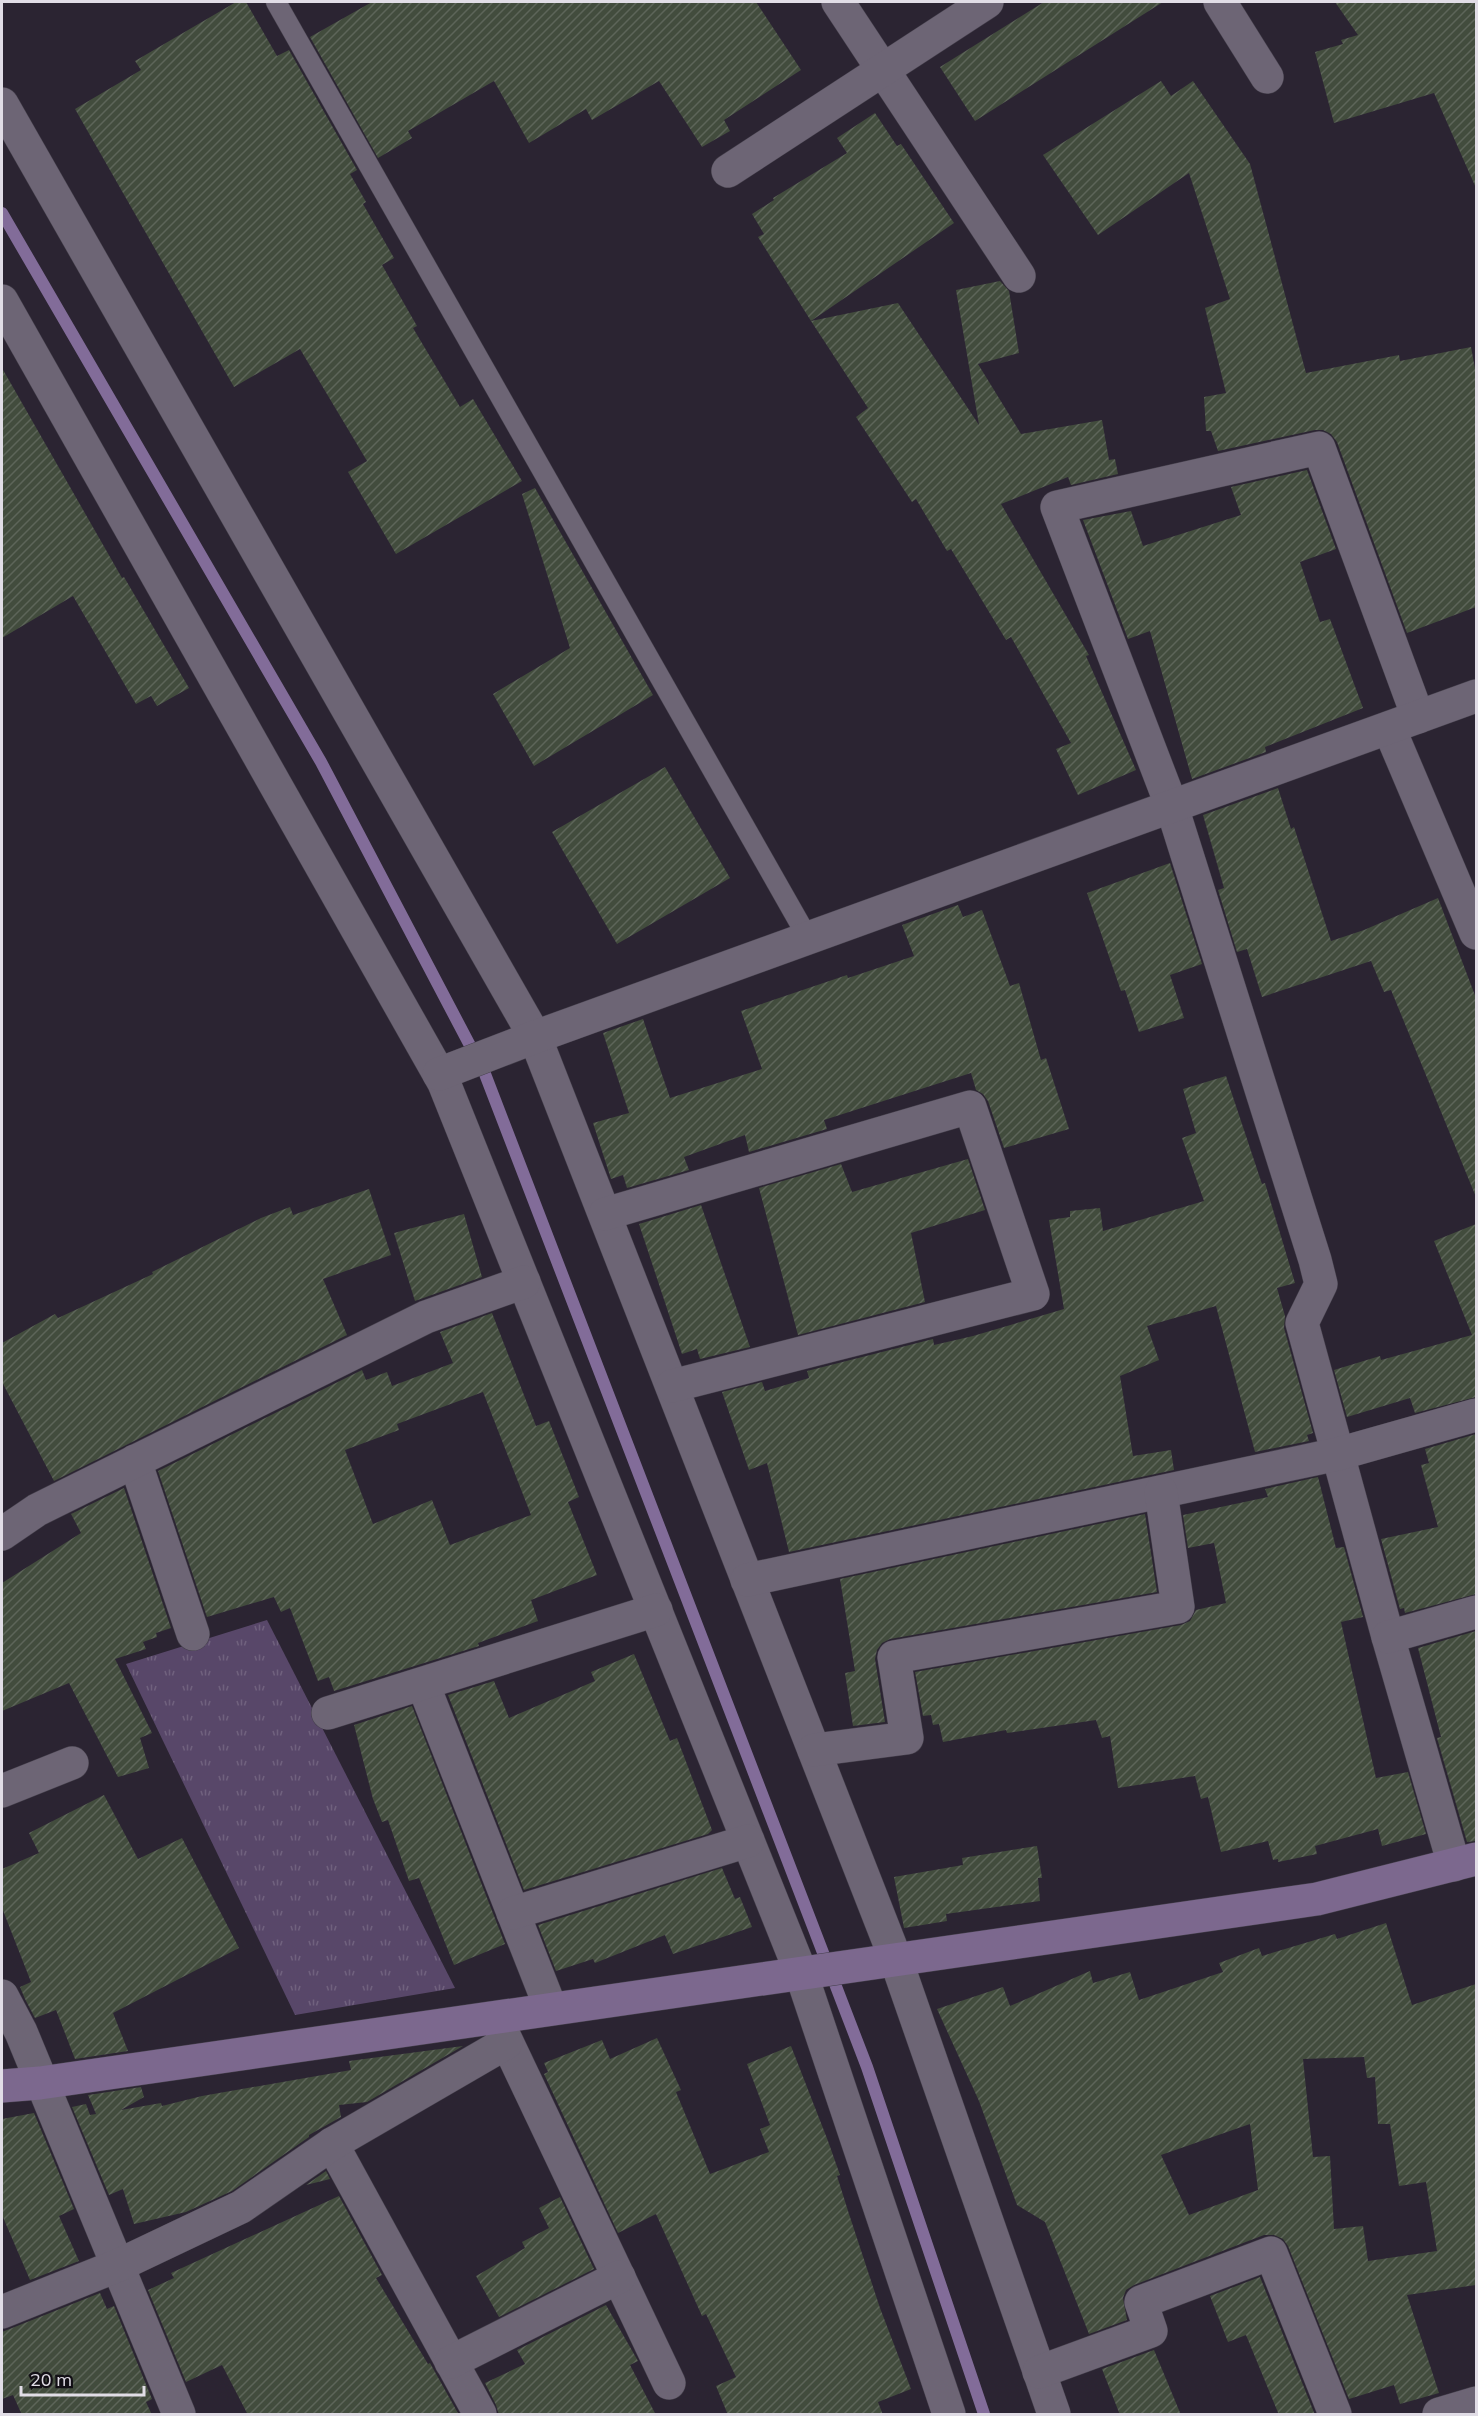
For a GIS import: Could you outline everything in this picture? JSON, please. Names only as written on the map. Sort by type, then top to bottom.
[{"type":"street","points":[[838,2],[1019,276]]},
{"type":"street","points":[[728,171],[987,2]]},
{"type":"street","points":[[1220,2],[1267,76]]},
{"type":"street","points":[[2,104],[535,1037],[896,1960],[1054,2415]]},
{"type":"street","points":[[2,301],[439,1074],[801,1973],[949,2415]]},
{"type":"street","points":[[2,2312],[119,2265],[241,2207],[501,2030],[551,2009],[1317,1899],[1465,1862],[1388,1637],[1302,1323],[1321,1284],[1172,807],[1057,507],[1319,448],[1403,723],[1476,933]]},
{"type":"street","points":[[439,1074],[535,1037],[1476,696]]},
{"type":"street","points":[[605,1214],[970,1107],[1033,1294],[672,1386]]},
{"type":"street","points":[[2,1534],[37,1510],[426,1317],[524,1282]]},
{"type":"street","points":[[747,1580],[1338,1454],[1476,1415]]},
{"type":"street","points":[[135,1461],[193,1634]]},
{"type":"street","points":[[814,1750],[907,1738],[894,1657],[1178,1607],[1161,1492]]},
{"type":"street","points":[[328,1713],[656,1610]]},
{"type":"street","points":[[1388,1637],[1476,1612]]},
{"type":"street","points":[[423,1684],[551,2009]]},
{"type":"street","points":[[2,1791],[72,1763]]},
{"type":"street","points":[[513,1913],[748,1841]]},
{"type":"street","points":[[2,1996],[21,2032],[40,2083],[119,2265],[179,2415]]},
{"type":"street","points":[[2,2086],[501,2030]]},
{"type":"street","points":[[501,2030],[669,2383]]},
{"type":"street","points":[[332,2144],[480,2415]]},
{"type":"street","points":[[1039,2372],[1151,2331],[1140,2302],[1271,2253],[1335,2415]]},
{"type":"street","points":[[451,2362],[619,2277]]},
{"type":"street","points":[[1439,2415],[1476,2403]]},
{"type":"lane","points":[[276,2],[808,938]]},
{"type":"green space","points":[[267,1620],[455,1988],[295,2015],[126,1664]]},
{"type":"building","points":[[236,2],[246,2],[277,56],[289,50],[357,170],[350,174],[366,202],[363,204],[394,258],[382,265],[417,326],[413,328],[460,407],[473,399],[522,481],[396,554],[348,472],[367,461],[300,349],[234,387],[75,109],[141,70],[135,61]]},
{"type":"building","points":[[372,2],[756,2],[801,70],[724,120],[730,131],[702,147],[659,81],[592,120],[586,109],[529,143],[494,81],[408,131],[412,138],[378,158],[310,37]]},
{"type":"building","points":[[1044,2],[1163,2],[975,121],[940,67]]},
{"type":"building","points":[[1335,2],[1476,2],[1476,188],[1434,93],[1334,123],[1315,52],[1343,44],[1341,40],[1358,35]]},
{"type":"building","points":[[1161,81],[1171,96],[1193,81],[1250,164],[1306,373],[1399,355],[1400,361],[1471,347],[1476,374],[1476,607],[1407,633],[1337,442],[1331,434],[1323,430],[1315,430],[1218,451],[1211,431],[1206,431],[1204,397],[1226,393],[1205,308],[1230,299],[1189,173],[1098,235],[1043,155]]},
{"type":"building","points":[[875,113],[897,146],[901,144],[954,223],[811,321],[758,237],[764,234],[752,214],[774,200],[773,198],[847,153],[837,138]]},
{"type":"building","points":[[1000,281],[1009,291],[1019,353],[978,364],[1021,434],[1102,420],[1109,460],[1115,459],[1118,474],[1071,485],[1068,477],[1001,504],[1089,655],[1086,656],[1136,770],[1078,795],[1056,749],[1071,743],[1011,637],[1006,640],[951,549],[947,551],[916,499],[912,502],[856,417],[868,408],[811,321],[898,303],[979,425],[956,290]]},
{"type":"building","points":[[2,368],[122,578],[124,577],[189,688],[157,706],[151,696],[136,704],[73,596],[2,638]]},
{"type":"building","points":[[1307,470],[1336,549],[1300,562],[1320,622],[1330,619],[1363,708],[1265,747],[1266,752],[1192,779],[1150,631],[1128,639],[1083,520],[1131,511],[1143,546],[1241,515],[1231,487]]},
{"type":"building","points":[[535,488],[653,695],[534,766],[493,694],[570,648],[522,494]]},
{"type":"building","points":[[665,767],[730,878],[617,944],[552,832]]},
{"type":"building","points":[[1278,788],[1291,829],[1294,827],[1331,941],[1364,930],[1438,898],[1476,998],[1476,1197],[1391,990],[1384,992],[1371,961],[1262,997],[1247,949],[1237,952],[1218,890],[1224,888],[1203,815]]},
{"type":"building","points":[[1170,863],[1202,964],[1170,975],[1184,1018],[1139,1032],[1125,990],[1121,991],[1087,893]]},
{"type":"building","points":[[958,905],[963,917],[982,910],[1010,986],[1019,983],[1041,1060],[1046,1058],[1069,1129],[1004,1148],[988,1101],[976,1090],[971,1073],[824,1120],[827,1129],[749,1152],[745,1135],[684,1157],[689,1170],[627,1188],[623,1175],[611,1179],[593,1123],[629,1113],[603,1033],[643,1019],[670,1098],[762,1069],[741,1011],[847,975],[848,978],[914,956],[902,925]]},
{"type":"building","points":[[1226,1076],[1262,1184],[1265,1183],[1295,1283],[1277,1288],[1285,1316],[1284,1328],[1313,1433],[1307,1435],[1309,1441],[1255,1452],[1216,1306],[1147,1326],[1159,1360],[1120,1376],[1133,1456],[1171,1450],[1174,1470],[789,1552],[767,1463],[749,1470],[722,1392],[762,1382],[765,1391],[809,1378],[807,1371],[933,1339],[934,1345],[973,1336],[1064,1309],[1049,1220],[1070,1217],[1070,1211],[1100,1208],[1103,1231],[1204,1201],[1182,1138],[1196,1133],[1183,1089]]},
{"type":"building","points":[[968,1159],[985,1210],[911,1233],[925,1302],[798,1335],[759,1188],[841,1164],[852,1192]]},
{"type":"building","points":[[369,1189],[391,1255],[323,1279],[347,1335],[54,1481],[2,1382],[2,1343],[55,1314],[58,1318],[153,1274],[152,1272],[261,1218],[290,1207],[293,1215]]},
{"type":"building","points":[[701,1205],[750,1347],[700,1359],[697,1349],[682,1354],[639,1224]]},
{"type":"building","points":[[464,1214],[482,1277],[415,1301],[394,1233]]},
{"type":"building","points":[[1476,1224],[1476,1397],[1415,1413],[1410,1398],[1347,1417],[1334,1370],[1380,1356],[1381,1360],[1472,1335],[1434,1241]]},
{"type":"building","points":[[492,1313],[536,1426],[549,1421],[579,1497],[568,1502],[597,1575],[531,1600],[538,1621],[478,1643],[479,1646],[334,1691],[329,1677],[318,1681],[290,1608],[281,1612],[274,1597],[207,1617],[158,1471],[362,1370],[366,1380],[387,1372],[392,1386],[453,1363],[440,1332]],"holes":[[[483,1392],[531,1515],[450,1545],[432,1500],[373,1524],[345,1450],[399,1430],[397,1424]]]},
{"type":"building","points":[[1476,1434],[1476,1594],[1405,1613],[1404,1608],[1400,1609],[1381,1539],[1438,1527],[1421,1465],[1429,1463],[1425,1449]]},
{"type":"building","points":[[1318,1477],[1336,1548],[1344,1547],[1363,1617],[1341,1622],[1376,1778],[1408,1772],[1426,1834],[1382,1846],[1378,1829],[1315,1846],[1317,1854],[1278,1862],[1278,1859],[1273,1860],[1268,1841],[1221,1852],[1208,1797],[1201,1799],[1195,1776],[1118,1788],[1110,1736],[1102,1738],[1096,1720],[1007,1733],[1006,1730],[943,1742],[939,1724],[933,1725],[931,1715],[923,1716],[915,1672],[1181,1625],[1190,1621],[1196,1610],[1226,1603],[1214,1543],[1188,1548],[1183,1515],[1268,1497],[1265,1489]]},
{"type":"building","points":[[124,1488],[171,1628],[156,1633],[157,1637],[143,1642],[146,1649],[115,1659],[152,1733],[140,1738],[149,1768],[118,1777],[69,1683],[2,1711],[2,1583],[81,1533],[71,1514]]},
{"type":"building","points":[[1145,1514],[1157,1592],[890,1639],[882,1643],[875,1659],[885,1722],[853,1726],[845,1673],[855,1671],[840,1579]]},
{"type":"building","points":[[1476,1631],[1476,1841],[1467,1842],[1437,1738],[1441,1737],[1418,1648]]},
{"type":"building","points":[[634,1654],[670,1741],[677,1738],[712,1830],[708,1834],[524,1890],[448,1695],[494,1681],[509,1718],[595,1681],[591,1672]]},
{"type":"building","points":[[412,1706],[505,1944],[454,1965],[419,1878],[409,1881],[388,1820],[382,1822],[373,1799],[354,1725]]},
{"type":"building","points":[[104,1795],[138,1859],[182,1838],[239,1948],[113,2013],[128,2051],[75,2059],[56,2010],[35,2018],[20,1987],[31,1982],[2,1908],[2,1869],[39,1853],[29,1833]]},
{"type":"building","points":[[1037,1846],[1042,1878],[1038,1878],[1040,1901],[946,1914],[947,1921],[904,1928],[894,1877],[963,1865],[962,1858]]},
{"type":"building","points":[[722,1868],[735,1899],[740,1897],[752,1927],[673,1954],[665,1935],[595,1963],[593,1959],[556,1971],[538,1925]]},
{"type":"building","points":[[1386,1923],[1412,2005],[1476,1984],[1476,2285],[1407,2295],[1439,2393],[1400,2404],[1394,2385],[1349,2399],[1288,2246],[1283,2239],[1274,2235],[1264,2235],[1134,2285],[1126,2290],[1123,2298],[1127,2320],[1089,2334],[1045,2222],[1017,2205],[979,2101],[937,2009],[1003,1987],[1010,2006],[1090,1971],[1093,1983],[1130,1972],[1139,2000],[1223,1972],[1219,1963],[1259,1948],[1262,1956],[1335,1934],[1337,1939]],"holes":[[[1364,2057],[1367,2078],[1375,2077],[1378,2124],[1390,2124],[1399,2186],[1426,2182],[1437,2251],[1368,2261],[1363,2226],[1334,2229],[1330,2156],[1313,2157],[1303,2059]],[[1250,2124],[1258,2190],[1189,2215],[1161,2155]]]},
{"type":"building","points":[[657,2038],[681,2090],[676,2092],[710,2174],[769,2152],[760,2129],[770,2125],[747,2064],[791,2046],[840,2175],[837,2176],[880,2308],[911,2389],[878,2402],[883,2415],[728,2415],[716,2386],[736,2377],[706,2314],[702,2316],[656,2214],[618,2233],[544,2074],[548,2072],[544,2063],[602,2040],[610,2059]]},
{"type":"building","points":[[463,2046],[367,2102],[339,2105],[341,2117],[309,2135],[232,2191],[186,2212],[134,2224],[123,2189],[109,2195],[72,2107],[86,2104],[90,2115],[96,2114],[88,2095],[141,2087],[144,2097],[121,2110],[161,2103],[162,2106],[202,2096],[351,2070],[349,2061]]},
{"type":"building","points":[[34,2113],[74,2209],[59,2216],[79,2261],[30,2280],[2,2215],[2,2119]]},
{"type":"building","points":[[326,2171],[330,2179],[306,2185]]},
{"type":"building","points":[[339,2196],[382,2275],[376,2278],[428,2364],[430,2363],[459,2415],[248,2415],[222,2365],[186,2382],[148,2290],[174,2278],[171,2273]]},
{"type":"building","points":[[560,2197],[594,2269],[499,2317],[476,2276],[525,2248],[522,2242],[549,2228],[539,2208]]},
{"type":"building","points":[[1260,2277],[1315,2415],[1279,2415],[1246,2335],[1228,2342],[1210,2296]]},
{"type":"building","points":[[100,2293],[107,2309],[114,2306],[152,2399],[146,2402],[152,2415],[22,2415],[13,2395],[2,2399],[2,2332]]},
{"type":"building","points":[[606,2305],[638,2361],[630,2365],[656,2415],[499,2415],[485,2383],[525,2364],[517,2350]]},
{"type":"building","points":[[1154,2350],[1181,2415],[1120,2415],[1102,2369]]},
{"type":"waterway","points":[[2,213],[321,762],[485,1074],[867,2067],[984,2414]]}]
